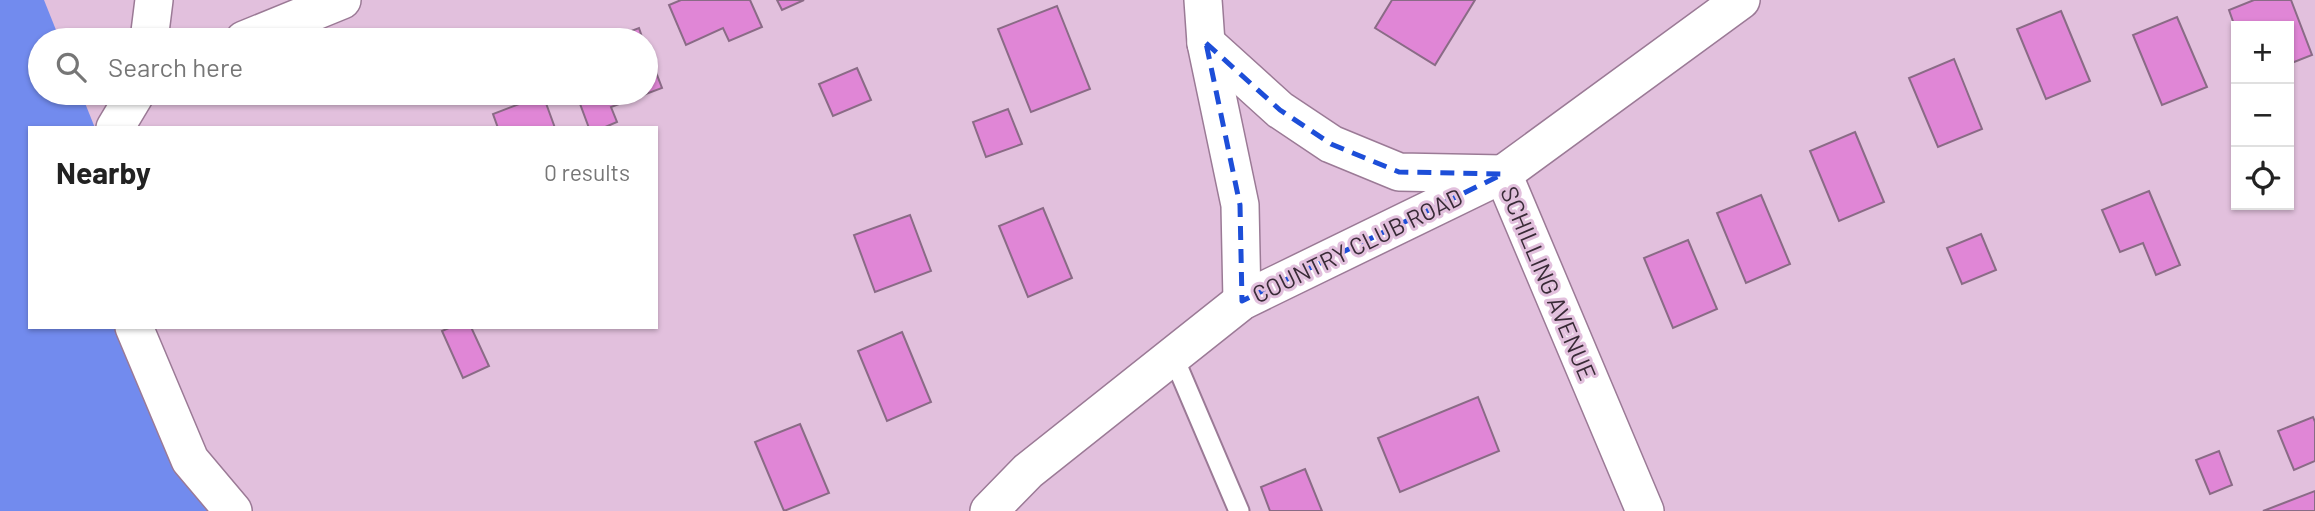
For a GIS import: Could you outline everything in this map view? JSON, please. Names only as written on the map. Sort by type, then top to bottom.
[{"type":"street","points":[[150,28],[154,0]]},
{"type":"street","points":[[273,28],[342,0]]},
{"type":"street","points":[[1203,0],[1206,43],[1240,205],[1242,301]]},
{"type":"street","name":"COUNTRY CLUB ROAD","points":[[994,509],[1028,471],[1242,301],[1503,174],[1741,0]]},
{"type":"street","name":"SCHILLING AVENUE","points":[[1206,43],[1280,110],[1331,144],[1399,172],[1503,174],[1645,511]]},
{"type":"street","points":[[116,126],[129,105]]},
{"type":"street","points":[[135,329],[190,460],[233,511]]},
{"type":"lane","points":[[1173,356],[1239,511]]},
{"type":"highlighted area","points":[[1206,43],[1280,110],[1331,144],[1399,172],[1503,174],[1242,301],[1240,205]]},
{"type":"shaded area","points":[[0,0],[44,0],[55,28],[28,28],[28,105],[86,105],[94,126],[28,126],[28,329],[116,329],[164,444],[209,511],[0,511]]},
{"type":"building","points":[[681,0],[750,0],[762,27],[729,41],[723,28],[686,45],[669,5]]},
{"type":"building","points":[[777,0],[804,0],[782,10]]},
{"type":"building","points":[[1392,0],[1475,0],[1435,65],[1375,28]]},
{"type":"building","points":[[2254,0],[2291,0],[2312,55],[2294,62],[2294,21],[2233,21],[2229,10]]},
{"type":"building","points":[[1057,6],[1090,89],[1031,112],[998,29]]},
{"type":"building","points":[[2061,11],[2090,81],[2046,99],[2017,29]]},
{"type":"building","points":[[2177,17],[2207,87],[2162,105],[2133,35]]},
{"type":"building","points":[[1954,59],[1982,129],[1938,147],[1909,78]]},
{"type":"building","points":[[857,68],[871,100],[833,116],[819,84]]},
{"type":"building","points":[[517,105],[547,105],[554,126],[497,126],[493,114]]},
{"type":"building","points":[[580,105],[616,105],[611,107],[617,122],[608,126],[588,126]]},
{"type":"building","points":[[1008,109],[1022,144],[986,157],[973,122]]},
{"type":"building","points":[[1855,132],[1884,202],[1839,221],[1810,151]]},
{"type":"building","points":[[2149,191],[2180,265],[2156,275],[2143,243],[2120,252],[2102,210]]},
{"type":"building","points":[[1761,195],[1790,264],[1746,283],[1717,213]]},
{"type":"building","points":[[1043,208],[1072,278],[1028,297],[999,226]]},
{"type":"building","points":[[910,215],[931,271],[875,292],[854,235]]},
{"type":"building","points":[[1981,234],[1996,270],[1962,284],[1947,248]]},
{"type":"building","points":[[1688,240],[1717,309],[1673,328],[1644,258]]},
{"type":"building","points":[[472,329],[489,366],[463,378],[442,331]]},
{"type":"building","points":[[902,332],[931,402],[887,421],[858,351]]},
{"type":"building","points":[[1478,397],[1499,451],[1400,492],[1378,438]]},
{"type":"building","points":[[2313,417],[2315,461],[2294,470],[2278,431]]},
{"type":"building","points":[[800,424],[829,493],[784,511],[755,442]]},
{"type":"building","points":[[2219,451],[2232,485],[2210,494],[2196,460]]},
{"type":"building","points":[[1305,469],[1322,511],[1270,511],[1261,487]]},
{"type":"building","points":[[2315,491],[2315,511],[2263,511]]}]
